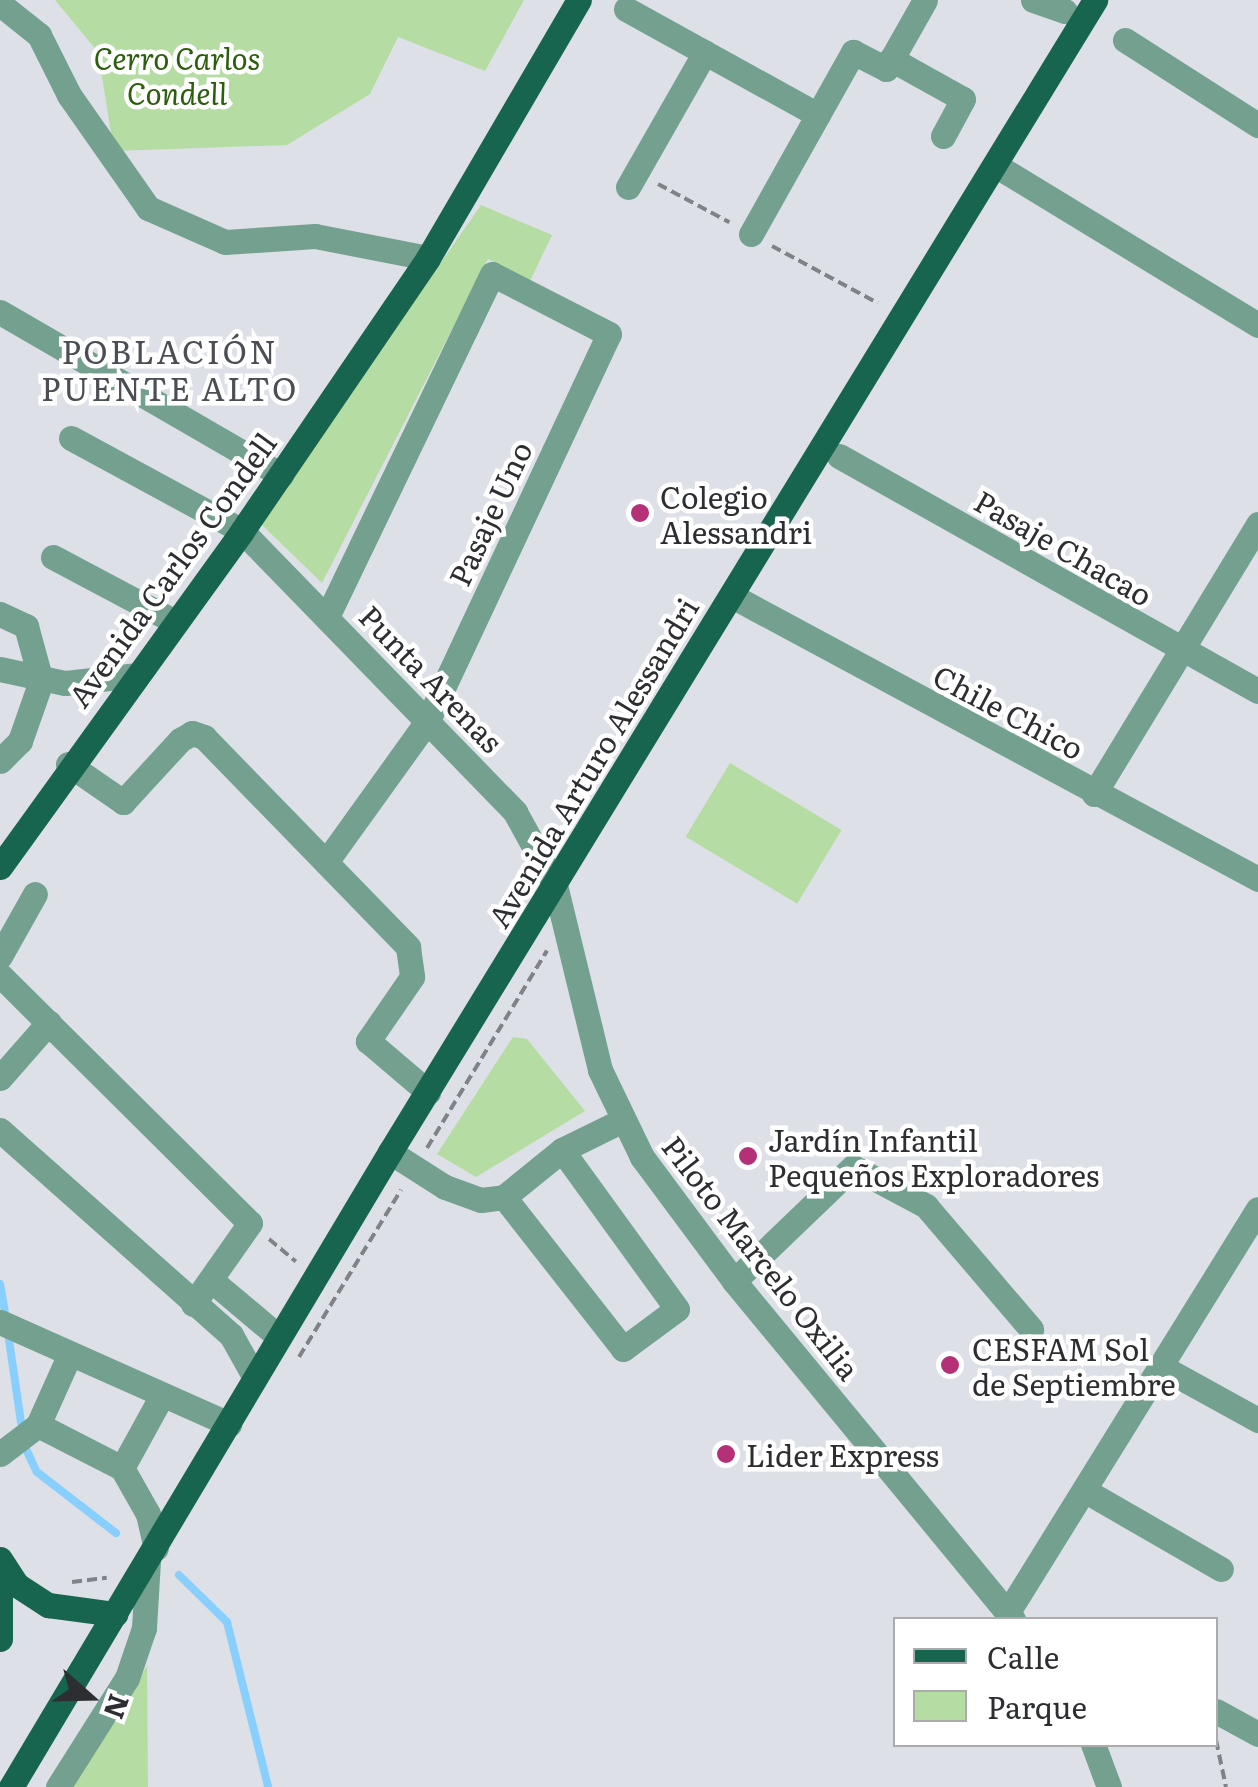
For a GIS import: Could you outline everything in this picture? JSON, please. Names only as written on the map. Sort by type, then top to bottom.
[{"type":"main road","name":"Avenida Carlos Condell","points":[[0,867],[68,764],[242,532],[428,258],[579,0]]},
{"type":"main road","name":"Avenida Arturo Alessandri","points":[[12,1787],[390,1152],[1096,0]]},
{"type":"main road","points":[[0,1559],[18,1585],[48,1605],[115,1614]]},
{"type":"main road","points":[[0,1584],[0,1639]]},
{"type":"street","points":[[751,234],[853,52],[886,69],[925,0]]},
{"type":"street","points":[[1033,0],[1065,10]]},
{"type":"street","points":[[0,4],[39,36],[69,95],[148,208],[225,242],[315,236],[428,258]]},
{"type":"street","points":[[626,9],[818,115]]},
{"type":"street","points":[[1125,40],[1258,125]]},
{"type":"street","points":[[628,187],[705,52]]},
{"type":"street","points":[[892,59],[963,99],[943,136]]},
{"type":"street","points":[[995,165],[1258,325]]},
{"type":"street","name":"Pasaje Uno","points":[[326,862],[428,720],[609,334],[492,274],[328,617]]},
{"type":"street","points":[[0,312],[281,475]]},
{"type":"street","name":"Punta Arenas","points":[[72,438],[242,532],[515,812],[555,885]]},
{"type":"street","name":"Pasaje Chacao","points":[[840,456],[1258,691]]},
{"type":"street","points":[[1094,794],[1258,524]]},
{"type":"street","points":[[53,557],[176,622]]},
{"type":"street","name":"Chile Chico","points":[[732,596],[1258,880]]},
{"type":"street","points":[[0,614],[26,626],[42,681],[20,741],[0,761]]},
{"type":"street","points":[[0,669],[42,681],[100,682],[136,675]]},
{"type":"street","points":[[68,764],[123,802],[180,740],[204,737],[408,947],[412,976],[368,1041],[428,1092]]},
{"type":"street","name":"Piloto Marcelo Oxilia","points":[[555,885],[589,1032],[622,1121],[734,1282],[1010,1616]]},
{"type":"street","points":[[0,956],[35,894]]},
{"type":"street","points":[[0,975],[250,1223],[194,1304]]},
{"type":"street","points":[[0,1078],[49,1022]]},
{"type":"street","points":[[390,1152],[445,1187],[481,1200],[504,1196],[562,1150],[622,1121]]},
{"type":"street","points":[[0,1130],[231,1335],[256,1378]]},
{"type":"street","points":[[504,1196],[623,1349],[677,1309],[562,1150]]},
{"type":"street","points":[[734,1282],[852,1167],[926,1206],[1031,1329]]},
{"type":"street","points":[[1010,1616],[1160,1366],[1250,1241],[1258,1209]]},
{"type":"street","points":[[210,1280],[279,1337]]},
{"type":"street","points":[[0,1322],[160,1398],[229,1424]]},
{"type":"street","points":[[0,1454],[38,1425],[69,1356]]},
{"type":"street","points":[[1160,1366],[1258,1420]]},
{"type":"street","points":[[122,1468],[160,1398]]},
{"type":"street","points":[[38,1425],[122,1468],[148,1514],[152,1554]]},
{"type":"street","points":[[1084,1490],[1221,1568]]},
{"type":"street","name":"Avenida Arturo Alessandri","points":[[58,1787],[127,1678],[146,1612],[152,1554]]},
{"type":"street","points":[[1218,1712],[1258,1734]]},
{"type":"street","points":[[1095,1747],[1110,1787]]},
{"type":"path","points":[[100,682],[186,563]]},
{"type":"path","points":[[68,1582],[109,1578]]},
{"type":"path","points":[[1217,1747],[1226,1787]]},
{"type":"green space","name":"Cerro Carlos Condell","points":[[55,0],[524,0],[485,71],[398,37],[370,94],[287,145],[114,151],[98,52]]},
{"type":"green space","points":[[481,205],[552,235],[530,281],[488,259],[322,583],[260,523]]},
{"type":"green space","points":[[730,763],[841,830],[797,904],[686,837]]},
{"type":"green space","points":[[513,1037],[527,1039],[585,1111],[476,1177],[437,1154]]},
{"type":"green space","points":[[147,1666],[148,1787],[73,1787]]},
{"type":"waterway","points":[[0,1284],[5,1311]]},
{"type":"waterway","points":[[9,1340],[21,1422]]},
{"type":"waterway","points":[[27,1451],[37,1472],[116,1533]]},
{"type":"waterway","points":[[179,1575],[227,1622],[268,1787]]},
{"type":"place","name":"Colegio Alessandri","points":[[640,513]]},
{"type":"place","name":"Jardín Infantil Pequeños Exploradores","points":[[748,1156]]},
{"type":"place","name":"CESFAM Sol de Septiembre","points":[[950,1365]]},
{"type":"place","name":"Lider Express","points":[[726,1454]]},
{"type":"district","name":"POBLACIÓN PUENTE ALTO","points":[[170,370]]}]
